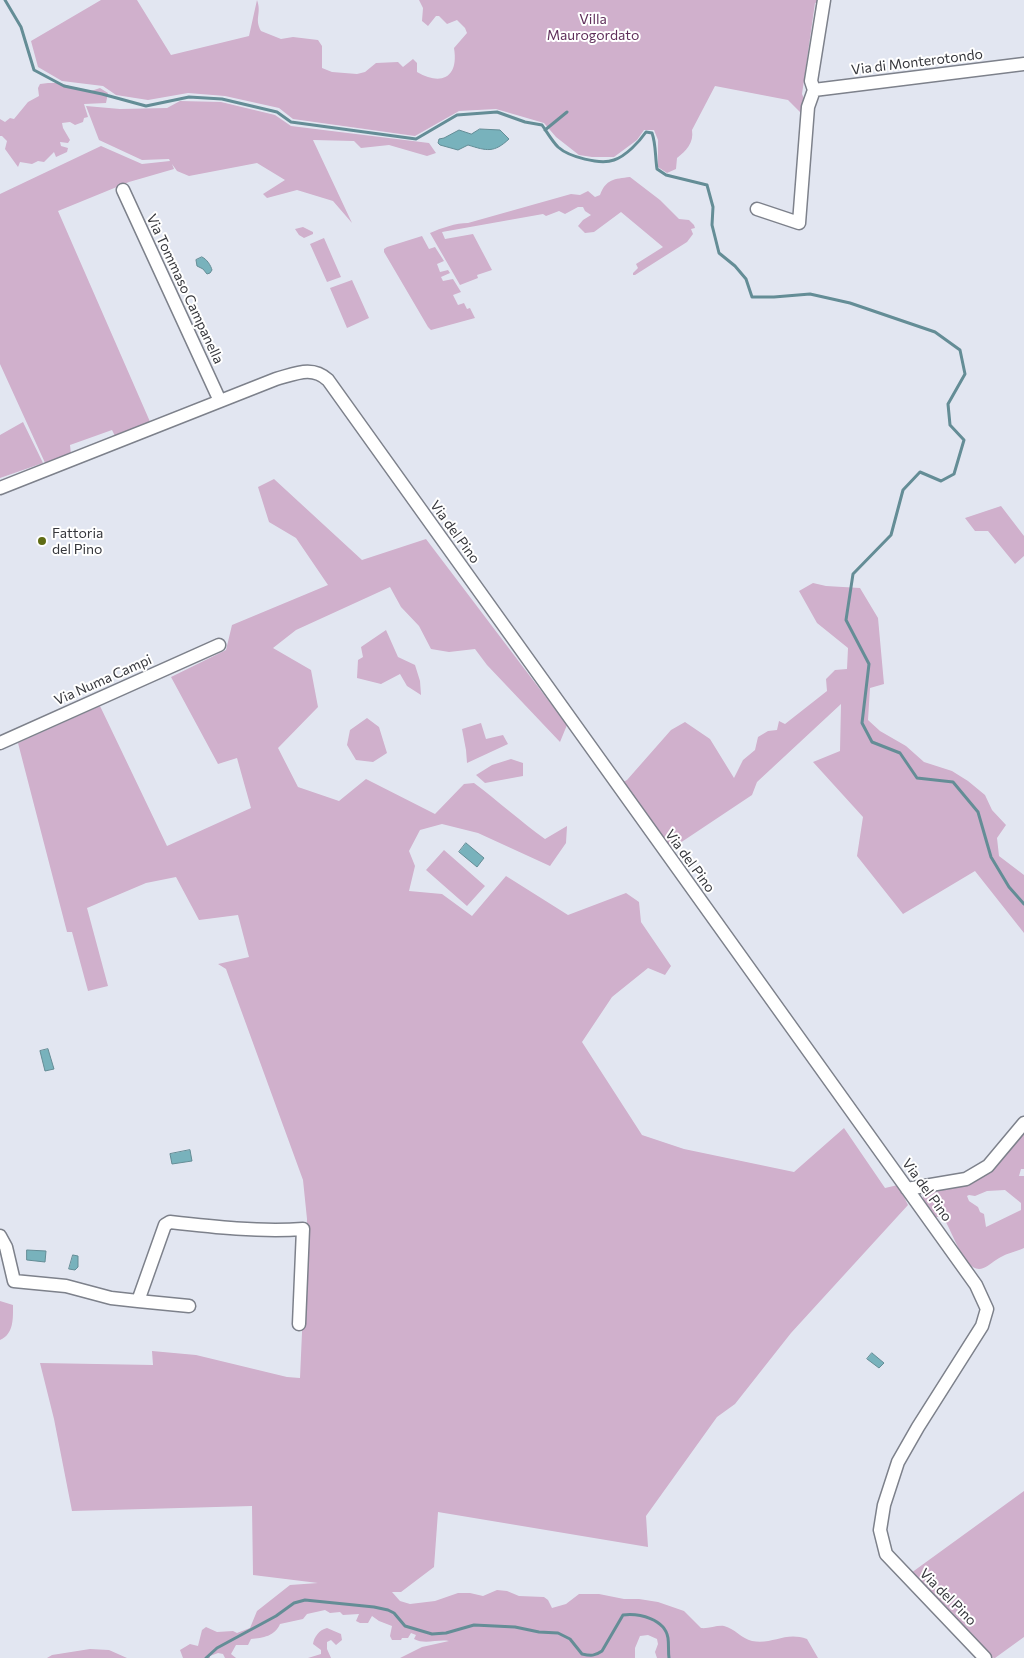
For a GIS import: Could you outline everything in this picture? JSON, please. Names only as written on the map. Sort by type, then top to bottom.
[{"type":"street","points":[[757,209],[799,223],[808,108],[814,90],[811,81],[824,0]]},
{"type":"street","name":"Via di Monterotondo","points":[[814,90],[1024,64]]},
{"type":"street","name":"Via Tommaso Campanella","points":[[123,190],[220,401]]},
{"type":"street","name":"Via del Pino","points":[[0,488],[276,379],[313,371],[322,374],[328,380],[976,1285],[987,1309],[982,1326],[898,1462],[884,1505],[880,1530],[886,1554],[985,1658]]},
{"type":"street","name":"Via Numa Campi","points":[[2,738],[219,645]]},
{"type":"street","points":[[907,1188],[966,1179],[988,1166],[1024,1123]]},
{"type":"street","points":[[138,1301],[165,1225],[170,1222],[229,1228],[302,1229],[299,1324]]},
{"type":"street","points":[[0,1236],[6,1247],[14,1281],[66,1286],[111,1298],[189,1306]]},
{"type":"green space","name":"Villa Maurogordato","points":[[101,0],[137,0],[171,55],[249,36],[257,0],[259,9],[258,23],[261,31],[281,39],[293,37],[318,40],[322,46],[322,68],[332,72],[357,74],[365,72],[376,63],[398,62],[403,67],[413,59],[417,63],[417,72],[434,78],[441,78],[451,72],[455,58],[454,48],[467,33],[457,20],[447,24],[439,16],[436,16],[428,26],[422,21],[423,8],[419,0],[819,0],[819,2],[815,3],[802,94],[806,103],[801,113],[788,100],[715,86],[692,130],[692,139],[689,146],[677,158],[676,169],[667,173],[658,167],[658,140],[654,130],[644,130],[637,140],[614,157],[592,157],[579,155],[556,137],[544,123],[496,109],[459,111],[415,136],[293,119],[279,108],[225,96],[188,93],[148,100],[116,95],[103,86],[62,81],[38,67],[31,41]]},
{"type":"green space","points":[[60,83],[88,92],[100,88],[108,93],[106,103],[84,104],[88,117],[84,118],[83,122],[75,125],[70,122],[62,123],[70,140],[68,143],[60,142],[61,146],[68,148],[67,152],[56,157],[54,152],[44,162],[38,161],[32,164],[20,162],[18,167],[5,149],[7,141],[0,136],[0,119],[5,122],[10,118],[14,119],[28,102],[39,96],[38,88],[40,84]]},
{"type":"green space","points":[[180,101],[221,102],[275,115],[291,126],[429,143],[436,153],[427,156],[389,145],[361,148],[354,141],[313,140],[352,223],[333,201],[297,190],[267,198],[263,194],[285,180],[257,163],[189,176],[177,171],[172,164],[174,169],[129,182],[58,211],[151,424],[116,438],[112,430],[70,445],[71,454],[46,465],[0,364],[0,194],[101,146],[142,164],[170,161],[169,159],[142,160],[99,140],[86,106],[120,109],[167,108]]},
{"type":"green space","points":[[630,177],[660,200],[679,219],[689,220],[695,228],[691,229],[693,234],[687,242],[635,275],[633,273],[638,268],[636,264],[663,247],[621,212],[594,232],[585,233],[578,226],[591,215],[583,207],[578,207],[565,214],[559,211],[546,216],[543,214],[442,232],[445,239],[473,234],[492,270],[477,275],[478,278],[460,285],[430,233],[449,226],[468,223],[571,194],[580,195],[588,191],[595,197],[600,195],[605,186],[611,181]]},
{"type":"green space","points":[[303,227],[313,232],[313,234],[304,238],[299,235],[295,229]]},
{"type":"green space","points":[[422,236],[429,249],[435,247],[444,261],[437,264],[440,272],[448,270],[450,273],[441,277],[443,281],[453,279],[461,292],[453,295],[458,305],[464,303],[467,309],[470,308],[475,318],[431,330],[428,327],[384,252],[384,249],[387,247]]},
{"type":"green space","points":[[324,238],[341,277],[327,282],[310,244]]},
{"type":"green space","points":[[352,280],[369,318],[347,328],[330,288]]},
{"type":"green space","points":[[23,422],[43,463],[0,478],[0,435]]},
{"type":"green space","points":[[274,479],[362,560],[426,539],[567,725],[560,742],[487,665],[475,649],[449,652],[431,649],[419,626],[401,607],[390,587],[296,630],[273,648],[311,670],[318,707],[278,748],[298,787],[339,801],[366,779],[435,814],[464,784],[474,783],[545,839],[567,826],[566,843],[550,866],[478,833],[442,824],[420,830],[409,851],[415,866],[409,891],[442,894],[472,916],[506,876],[568,915],[626,893],[639,902],[641,922],[671,966],[665,975],[648,968],[612,997],[582,1042],[642,1135],[684,1149],[794,1172],[844,1128],[885,1188],[898,1185],[908,1205],[791,1333],[735,1404],[717,1417],[646,1516],[648,1547],[438,1512],[434,1567],[401,1592],[392,1592],[400,1601],[410,1604],[435,1601],[458,1593],[483,1596],[497,1590],[507,1591],[519,1596],[544,1597],[552,1608],[566,1604],[579,1594],[599,1594],[624,1599],[639,1599],[658,1602],[684,1611],[701,1628],[724,1626],[752,1641],[759,1642],[792,1636],[807,1639],[818,1658],[657,1658],[655,1652],[658,1644],[657,1639],[648,1635],[640,1636],[635,1648],[635,1658],[400,1658],[422,1647],[449,1641],[418,1641],[414,1639],[416,1635],[411,1633],[408,1638],[392,1640],[390,1636],[392,1626],[372,1616],[368,1623],[360,1623],[356,1621],[359,1614],[343,1615],[340,1612],[330,1613],[325,1610],[307,1614],[303,1619],[280,1624],[272,1634],[251,1639],[248,1645],[236,1645],[231,1654],[236,1658],[225,1658],[223,1654],[218,1653],[210,1656],[210,1658],[183,1658],[180,1650],[190,1644],[198,1646],[202,1630],[206,1627],[217,1632],[233,1631],[237,1633],[250,1628],[257,1611],[290,1585],[318,1583],[253,1575],[252,1506],[72,1511],[54,1419],[40,1363],[153,1365],[152,1351],[196,1355],[287,1377],[300,1378],[307,1219],[303,1180],[226,969],[218,964],[249,957],[238,915],[199,920],[176,877],[146,883],[87,908],[108,986],[88,991],[72,932],[67,932],[18,743],[100,706],[167,846],[251,808],[237,758],[218,764],[171,677],[226,650],[232,625],[328,585],[296,538],[269,522],[258,487]]},
{"type":"green space","points":[[1001,506],[1024,536],[1024,556],[1015,564],[988,531],[975,531],[965,518]]},
{"type":"green space","points":[[813,583],[826,586],[860,588],[878,618],[884,684],[870,688],[868,720],[880,731],[906,746],[924,762],[952,771],[968,781],[985,795],[992,810],[1006,825],[997,838],[999,856],[1024,875],[1024,933],[975,871],[903,914],[857,856],[863,817],[813,762],[840,751],[841,704],[757,782],[752,795],[668,851],[617,785],[627,780],[671,730],[685,722],[710,739],[734,778],[743,760],[755,750],[758,737],[768,731],[777,730],[779,721],[785,724],[827,691],[826,679],[835,670],[847,669],[848,648],[817,623],[799,591]]},
{"type":"green space","points":[[386,630],[398,657],[415,665],[420,681],[421,695],[407,686],[400,674],[381,684],[357,678],[358,660],[363,657],[361,647]]},
{"type":"green space","points":[[367,718],[379,727],[387,753],[373,762],[356,760],[347,745],[350,730]]},
{"type":"green space","points":[[481,723],[486,739],[503,735],[508,744],[467,763],[462,729]]},
{"type":"green space","points":[[511,759],[523,763],[523,776],[485,783],[476,775],[492,765]]},
{"type":"green space","points":[[444,850],[485,886],[467,906],[426,870]]},
{"type":"green space","points":[[1024,1128],[1024,1169],[1021,1169],[1019,1176],[1024,1176],[1024,1248],[1002,1256],[981,1269],[973,1267],[968,1262],[943,1217],[930,1217],[924,1205],[922,1190],[966,1177]],"holes":[[[1005,1190],[1021,1203],[1021,1210],[986,1227],[984,1214],[969,1201],[967,1196],[975,1196],[987,1191]]]},
{"type":"green space","points":[[0,1301],[13,1305],[13,1320],[8,1334],[0,1340]]},
{"type":"green space","points":[[1024,1491],[1024,1637],[995,1658],[988,1657],[911,1573]]},
{"type":"green space","points":[[327,1628],[341,1634],[342,1640],[336,1645],[331,1640],[327,1642],[327,1649],[331,1658],[308,1658],[321,1654],[321,1650],[313,1644],[319,1632]]},
{"type":"green space","points":[[90,1649],[109,1650],[127,1658],[47,1658],[52,1655]]},
{"type":"water","points":[[480,129],[500,130],[509,139],[499,147],[490,150],[468,145],[458,150],[438,143],[439,139],[459,130],[471,134]]},
{"type":"water","points":[[202,257],[211,267],[210,273],[207,274],[197,266],[196,260]]},
{"type":"water","points":[[466,843],[484,858],[477,867],[459,852]]},
{"type":"water","points":[[48,1049],[54,1069],[45,1071],[40,1051]]},
{"type":"water","points":[[190,1150],[192,1161],[172,1164],[170,1154]]},
{"type":"water","points":[[27,1250],[46,1251],[45,1262],[27,1260]]},
{"type":"water","points":[[73,1255],[78,1256],[78,1267],[75,1270],[69,1269]]},
{"type":"water","points":[[872,1353],[884,1363],[879,1368],[867,1359]]},
{"type":"waterway","points":[[5,0],[21,27],[34,70],[64,86],[146,106],[189,97],[222,99],[277,112],[291,122],[416,139],[457,115],[497,112],[525,122],[542,125],[556,145],[563,151],[593,161],[608,161],[619,158],[632,148],[646,132],[652,133],[657,169],[666,175],[707,185],[713,207],[712,225],[719,253],[735,266],[746,279],[752,297],[810,294],[850,303],[935,332],[960,350],[965,374],[948,404],[950,425],[964,440],[954,474],[941,481],[920,472],[903,490],[891,535],[853,574],[846,620],[869,664],[862,723],[872,742],[900,753],[917,778],[953,782],[978,812],[991,857],[1009,887],[1024,904]]},
{"type":"waterway","points":[[545,130],[567,112]]},
{"type":"waterway","points":[[206,1658],[217,1648],[276,1616],[294,1603],[305,1600],[388,1610],[394,1613],[405,1626],[432,1634],[446,1633],[474,1625],[515,1627],[539,1632],[558,1633],[570,1639],[582,1654],[590,1655],[602,1651],[623,1615],[643,1616],[657,1622],[666,1631],[669,1658]]},
{"type":"place","name":"Fattoria del Pino","points":[[42,541]]}]
